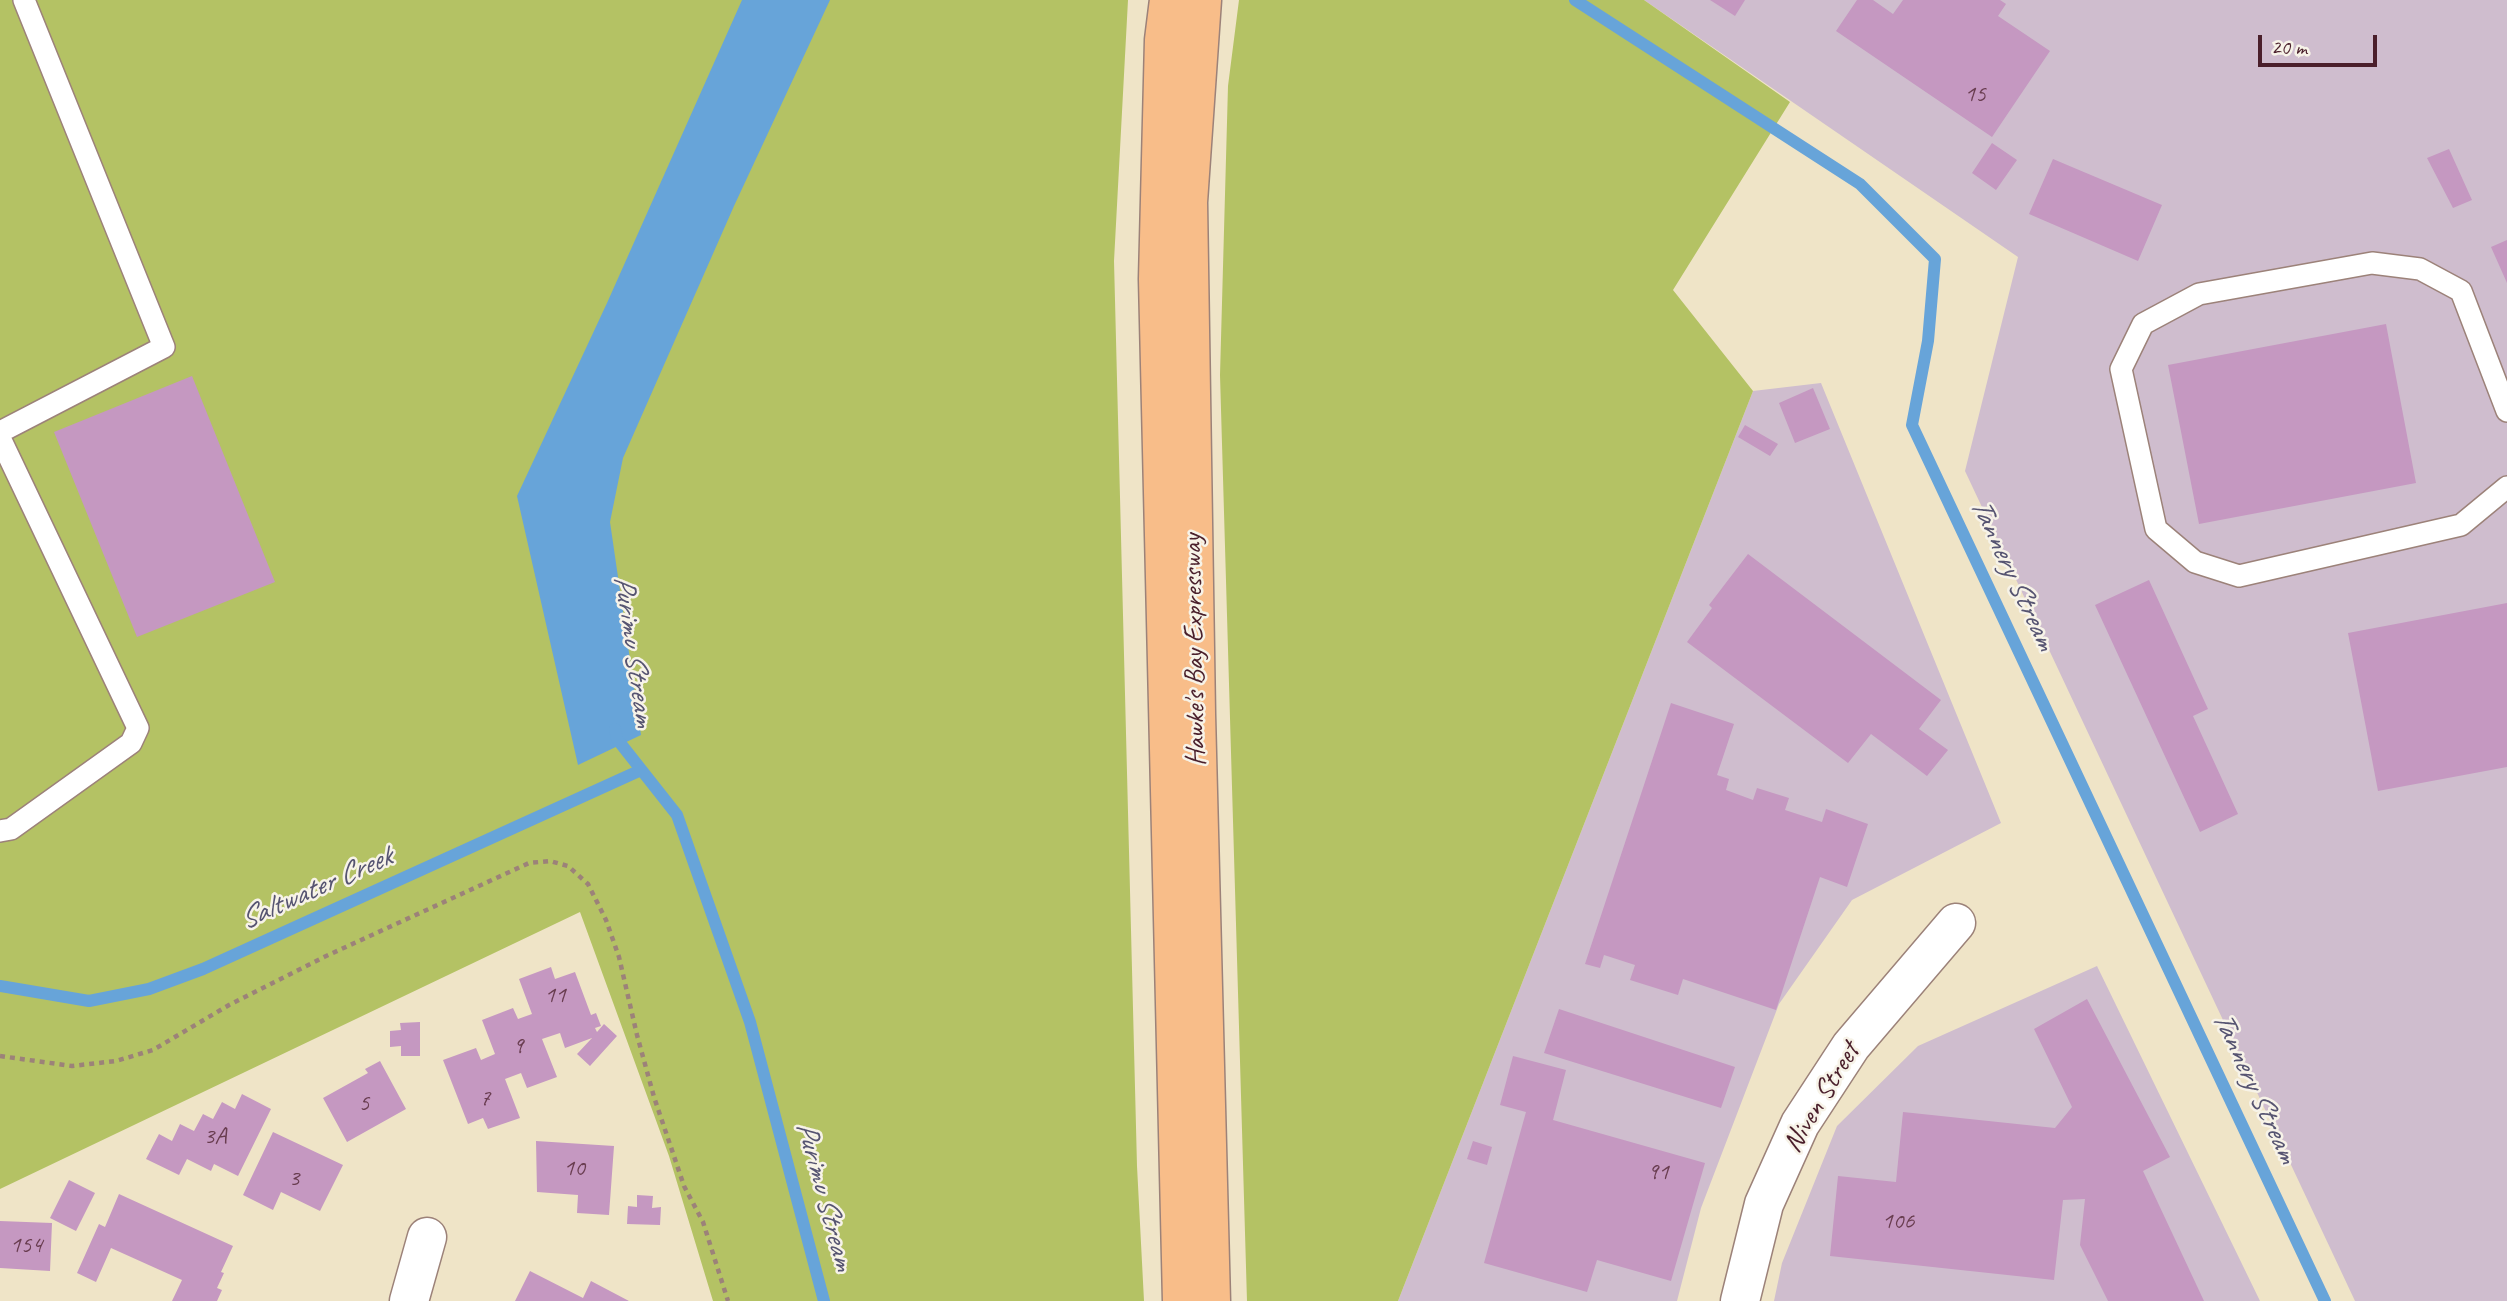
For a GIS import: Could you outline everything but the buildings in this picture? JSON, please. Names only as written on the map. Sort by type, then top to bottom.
[{"type":"highway","name":"Hawke's Bay Expressway","points":[[1169,0],[1164,40],[1158,279],[1182,1301]]},
{"type":"highway","name":"Hawke's Bay Expressway","points":[[1202,0],[1188,202],[1196,714],[1211,1301]]},
{"type":"street","name":"Niven Street","points":[[1740,1301],[1764,1204],[1800,1124],[1851,1046],[1956,923]]},
{"type":"street","points":[[409,1301],[427,1237]]},
{"type":"lane","points":[[0,432],[164,347],[24,0]]},
{"type":"lane","points":[[2507,411],[2461,291],[2420,270],[2372,262],[2199,293],[2143,324],[2121,369],[2156,529],[2195,562],[2239,576],[2460,525],[2507,487]]},
{"type":"lane","points":[[0,438],[138,728],[131,743],[11,830],[0,831]]},
{"type":"path","points":[[0,1056],[72,1066],[116,1061],[153,1050],[264,987],[528,863],[550,861],[568,866],[588,884],[607,919],[654,1097],[684,1186],[702,1222],[728,1301]]},
{"type":"shaded area","points":[[1644,0],[2507,0],[2507,1301],[2355,1301],[1965,471],[2018,257]]},
{"type":"shaded area","points":[[1821,383],[2001,823],[1852,900],[1779,1004],[1701,1208],[1677,1301],[1398,1301],[1753,391]]},
{"type":"shaded area","points":[[2097,966],[2260,1301],[1774,1301],[1782,1263],[1837,1126],[1918,1046]]},
{"type":"green space","points":[[0,0],[1128,0],[1114,261],[1137,1166],[1144,1301],[713,1301],[669,1156],[580,912],[0,1189]]},
{"type":"green space","points":[[1239,0],[1644,0],[1790,102],[1673,290],[1753,391],[1398,1301],[1247,1301],[1220,375],[1228,86]]},
{"type":"water","points":[[742,0],[830,0],[734,206],[623,458],[610,522],[641,735],[578,765],[517,496],[607,303]]},
{"type":"waterway","name":"Tannery Stream","points":[[1575,0],[1860,184],[1935,259],[1928,341],[1912,425],[2325,1301]]},
{"type":"waterway","name":"Purimu Stream","points":[[615,729],[617,739],[677,815],[750,1022],[824,1301]]},
{"type":"waterway","name":"Saltwater Creek","points":[[0,986],[89,1001],[149,989],[203,969],[641,770]]}]
